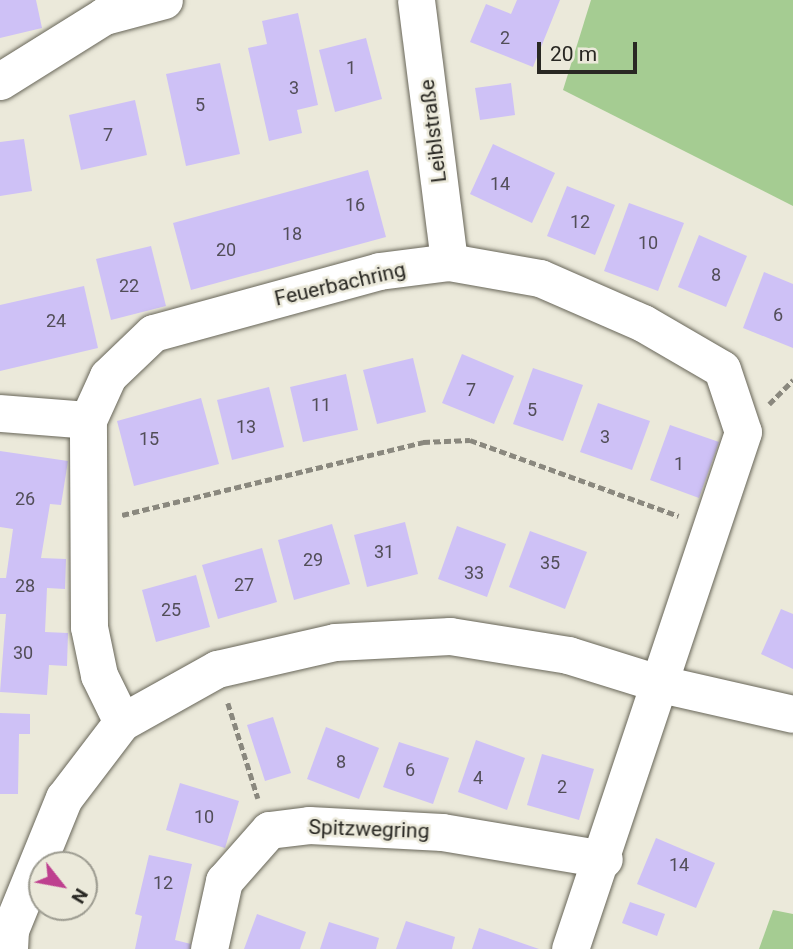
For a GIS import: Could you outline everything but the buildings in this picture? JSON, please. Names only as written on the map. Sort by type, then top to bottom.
[{"type":"street","points":[[0,81],[104,16],[164,0]]},
{"type":"street","name":"Leiblstraße","points":[[416,0],[449,262]]},
{"type":"street","name":"Feuerbachring","points":[[122,723],[99,675],[89,627],[91,523],[88,420],[108,376],[153,333],[379,271],[449,262],[540,278],[643,323],[722,369],[743,432],[604,859],[570,949]]},
{"type":"street","points":[[0,413],[88,420]]},
{"type":"street","points":[[9,949],[9,930],[64,798],[122,723],[217,669],[335,642],[450,636],[568,655],[661,684],[793,714]]},
{"type":"street","name":"Spitzwegring","points":[[269,830],[309,825],[442,832],[604,859]]},
{"type":"street","points":[[209,949],[224,881],[269,830]]},
{"type":"path","points":[[91,523],[423,442],[470,440],[713,529]]},
{"type":"path","points":[[217,669],[269,830]]},
{"type":"green space","points":[[591,0],[793,0],[793,206],[563,90]]},
{"type":"green space","points":[[773,910],[793,914],[793,949],[759,949]]}]
